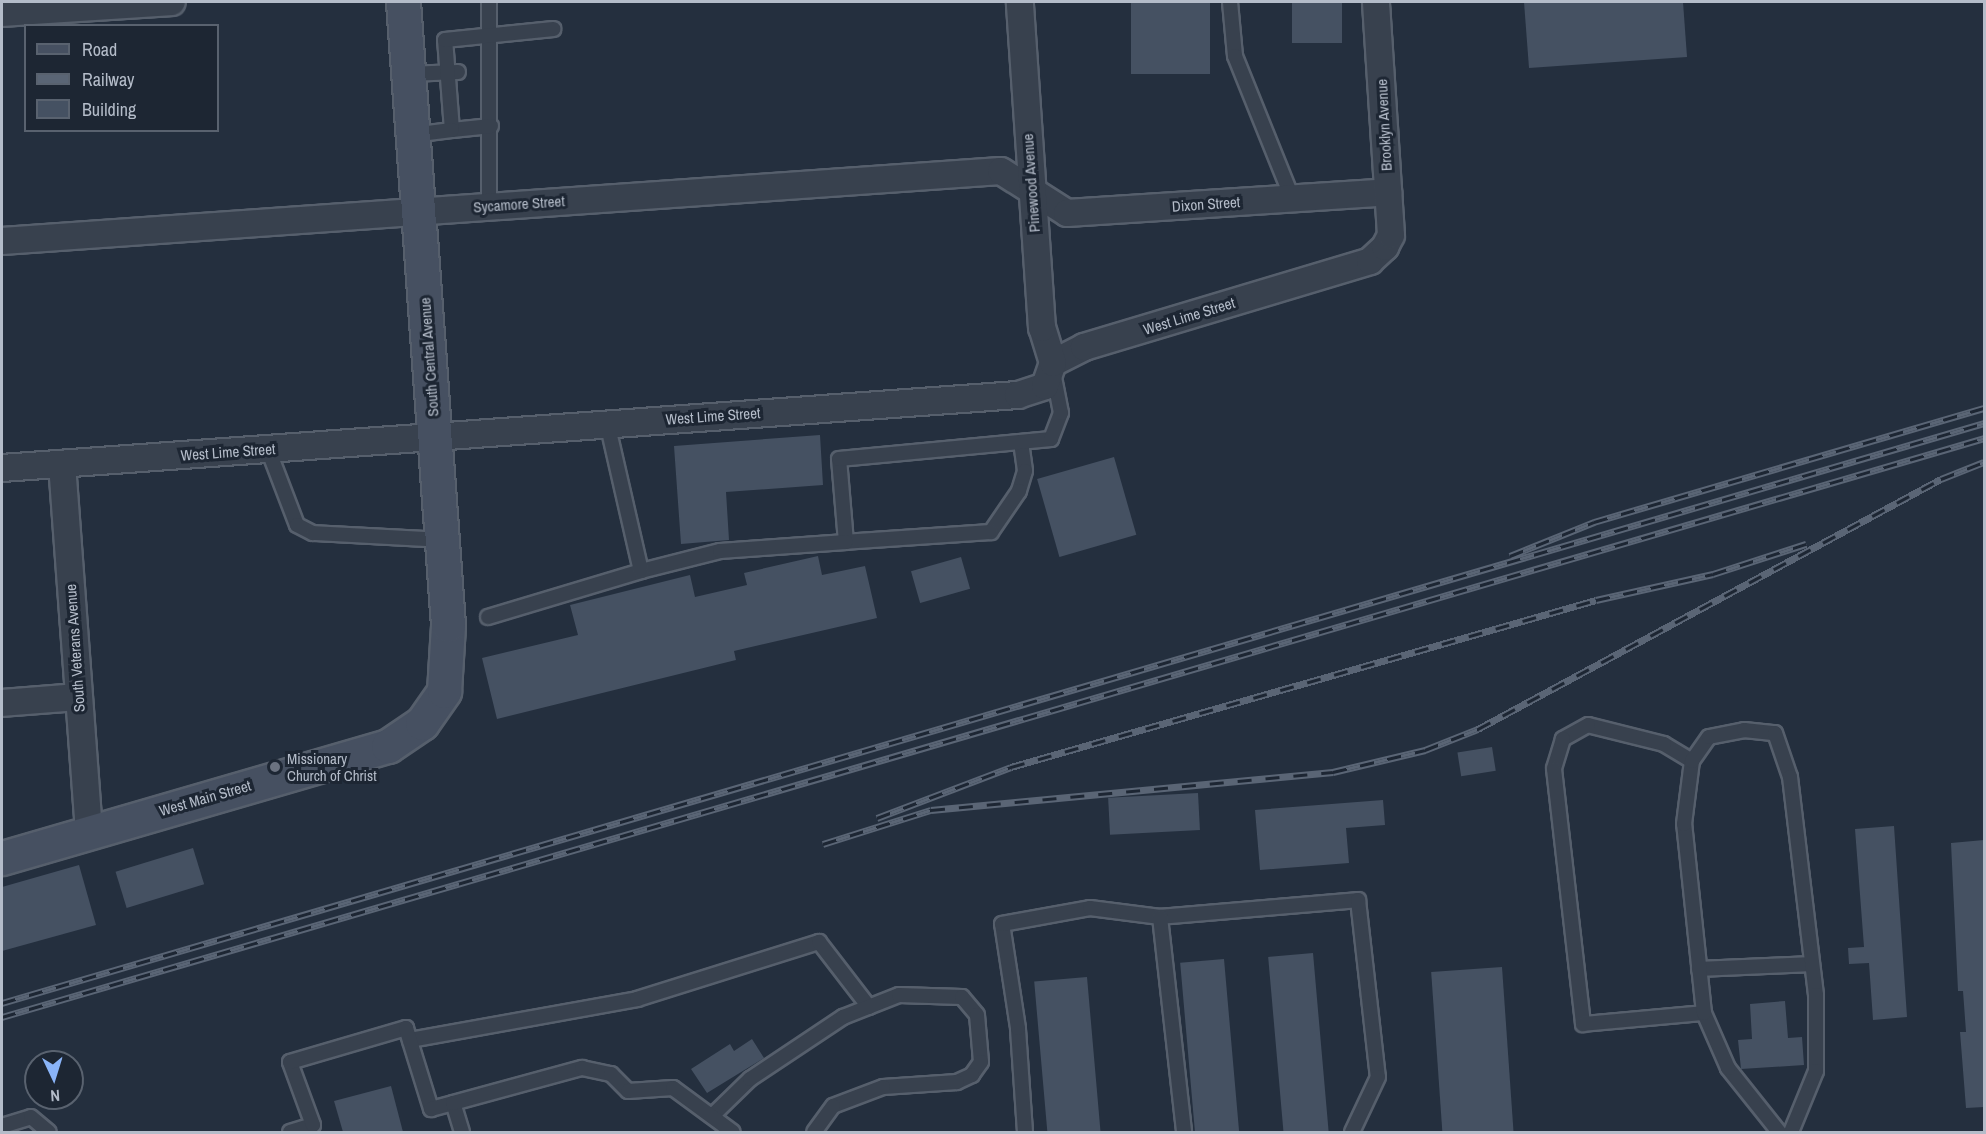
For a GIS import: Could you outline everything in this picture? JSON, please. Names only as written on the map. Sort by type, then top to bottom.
[{"type":"main road","name":"South Central Avenue","points":[[403,2],[442,540],[447,668],[433,710]]},
{"type":"main road","name":"West Main Street","points":[[2,858],[388,746],[409,735],[433,710]]},
{"type":"street","points":[[2,13],[172,2]]},
{"type":"street","name":"Pinewood Avenue","points":[[1020,2],[1042,328],[1053,368]]},
{"type":"street","name":"Brooklyn Avenue","points":[[1376,2],[1391,235],[1384,248]]},
{"type":"street","name":"Sycamore Street","points":[[2,241],[1001,171],[1031,190]]},
{"type":"street","name":"Dixon Street","points":[[1031,190],[1067,213],[1388,192]]},
{"type":"street","name":"West Lime Street","points":[[2,468],[435,435],[1018,395],[1045,386],[1053,368],[1084,347],[1370,261],[1384,248]]},
{"type":"street","name":"South Veterans Avenue","points":[[62,464],[89,831]]},
{"type":"street","points":[[2,703],[78,697]]},
{"type":"lane","points":[[489,2],[490,34],[485,70],[491,126],[489,207]]},
{"type":"lane","points":[[1230,2],[1235,56],[1292,198]]},
{"type":"lane","points":[[452,130],[452,72],[446,40],[553,29]]},
{"type":"lane","points":[[408,74],[452,72]]},
{"type":"lane","points":[[412,135],[491,126]]},
{"type":"lane","points":[[846,542],[839,459],[1051,439],[1060,413],[1053,368]]},
{"type":"lane","points":[[607,423],[641,571]]},
{"type":"lane","points":[[488,617],[720,550],[991,532],[1019,491],[1025,471],[1021,442]]},
{"type":"lane","points":[[268,449],[297,525],[313,533],[442,540]]},
{"type":"lane","points":[[1692,761],[1664,744],[1588,725],[1563,739],[1554,769],[1582,1024],[1704,1013]]},
{"type":"lane","points":[[1779,1132],[1728,1068],[1704,1013],[1684,824],[1692,761],[1709,736],[1744,729],[1775,733],[1790,777],[1812,964],[1816,1071],[1791,1132]]},
{"type":"lane","points":[[1025,1132],[1018,1028],[1002,924],[1089,908],[1160,918],[1358,900],[1378,1077],[1352,1132]]},
{"type":"lane","points":[[1160,918],[1184,1132]]},
{"type":"lane","points":[[410,1040],[637,999],[819,942],[869,1007]]},
{"type":"lane","points":[[1700,969],[1812,964]]},
{"type":"lane","points":[[712,1116],[750,1079],[843,1017],[899,994],[962,997],[977,1015],[981,1062],[972,1075],[957,1082],[883,1088],[833,1106],[814,1132]]},
{"type":"lane","points":[[290,1132],[313,1125],[290,1062],[406,1028],[430,1109],[582,1068],[610,1074],[628,1091],[674,1088],[733,1132]]},
{"type":"lane","points":[[453,1103],[462,1132]]},
{"type":"lane","points":[[2,1126],[31,1117],[50,1132]]},
{"type":"building","points":[[1131,2],[1210,2],[1210,74],[1131,74]]},
{"type":"building","points":[[1292,2],[1342,2],[1342,43],[1292,43]]},
{"type":"building","points":[[1524,2],[1683,2],[1687,57],[1529,68]]},
{"type":"building","points":[[820,435],[823,485],[726,492],[729,540],[681,544],[674,446]]},
{"type":"building","points":[[1114,457],[1136,535],[1059,557],[1037,479]]},
{"type":"building","points":[[818,556],[822,575],[865,566],[877,618],[734,651],[736,660],[497,719],[482,658],[578,635],[570,605],[690,575],[695,597],[747,585],[744,573]]},
{"type":"building","points":[[961,557],[970,589],[920,603],[911,571]]},
{"type":"building","points":[[1492,747],[1496,771],[1461,776],[1457,752]]},
{"type":"building","points":[[1198,793],[1200,830],[1110,835],[1108,798]]},
{"type":"building","points":[[1383,800],[1385,825],[1346,828],[1349,863],[1260,870],[1255,810]]},
{"type":"building","points":[[1894,826],[1907,1017],[1873,1020],[1869,963],[1849,964],[1848,948],[1864,947],[1855,829]]},
{"type":"building","points":[[1984,840],[1984,1107],[1966,1108],[1960,1032],[1966,1032],[1963,991],[1958,991],[1951,843]]},
{"type":"building","points":[[193,848],[204,884],[127,908],[116,872]]},
{"type":"building","points":[[79,865],[96,925],[2,951],[2,887]]},
{"type":"building","points":[[1313,953],[1329,1132],[1283,1132],[1268,957]]},
{"type":"building","points":[[1224,959],[1239,1132],[1195,1132],[1180,963]]},
{"type":"building","points":[[1502,967],[1514,1132],[1442,1132],[1431,972]]},
{"type":"building","points":[[1087,977],[1101,1132],[1047,1132],[1034,982]]},
{"type":"building","points":[[1785,1001],[1788,1038],[1802,1037],[1804,1065],[1741,1069],[1738,1040],[1752,1039],[1750,1004]]},
{"type":"building","points":[[752,1039],[764,1058],[707,1093],[691,1069],[730,1044],[734,1051]]},
{"type":"building","points":[[391,1086],[403,1132],[343,1132],[334,1101]]},
{"type":"railway","points":[[1510,556],[1594,522],[1984,408]]},
{"type":"railway","points":[[2,1003],[1984,423]]},
{"type":"railway","points":[[2,1017],[1984,438]]},
{"type":"railway","points":[[823,844],[931,810],[1333,772],[1425,750],[1478,729],[1941,479],[1984,462]]},
{"type":"railway","points":[[877,818],[1011,767],[1596,600],[1713,574],[1806,544]]},
{"type":"place","name":"Missionary Church of Christ","points":[[275,767]]}]
